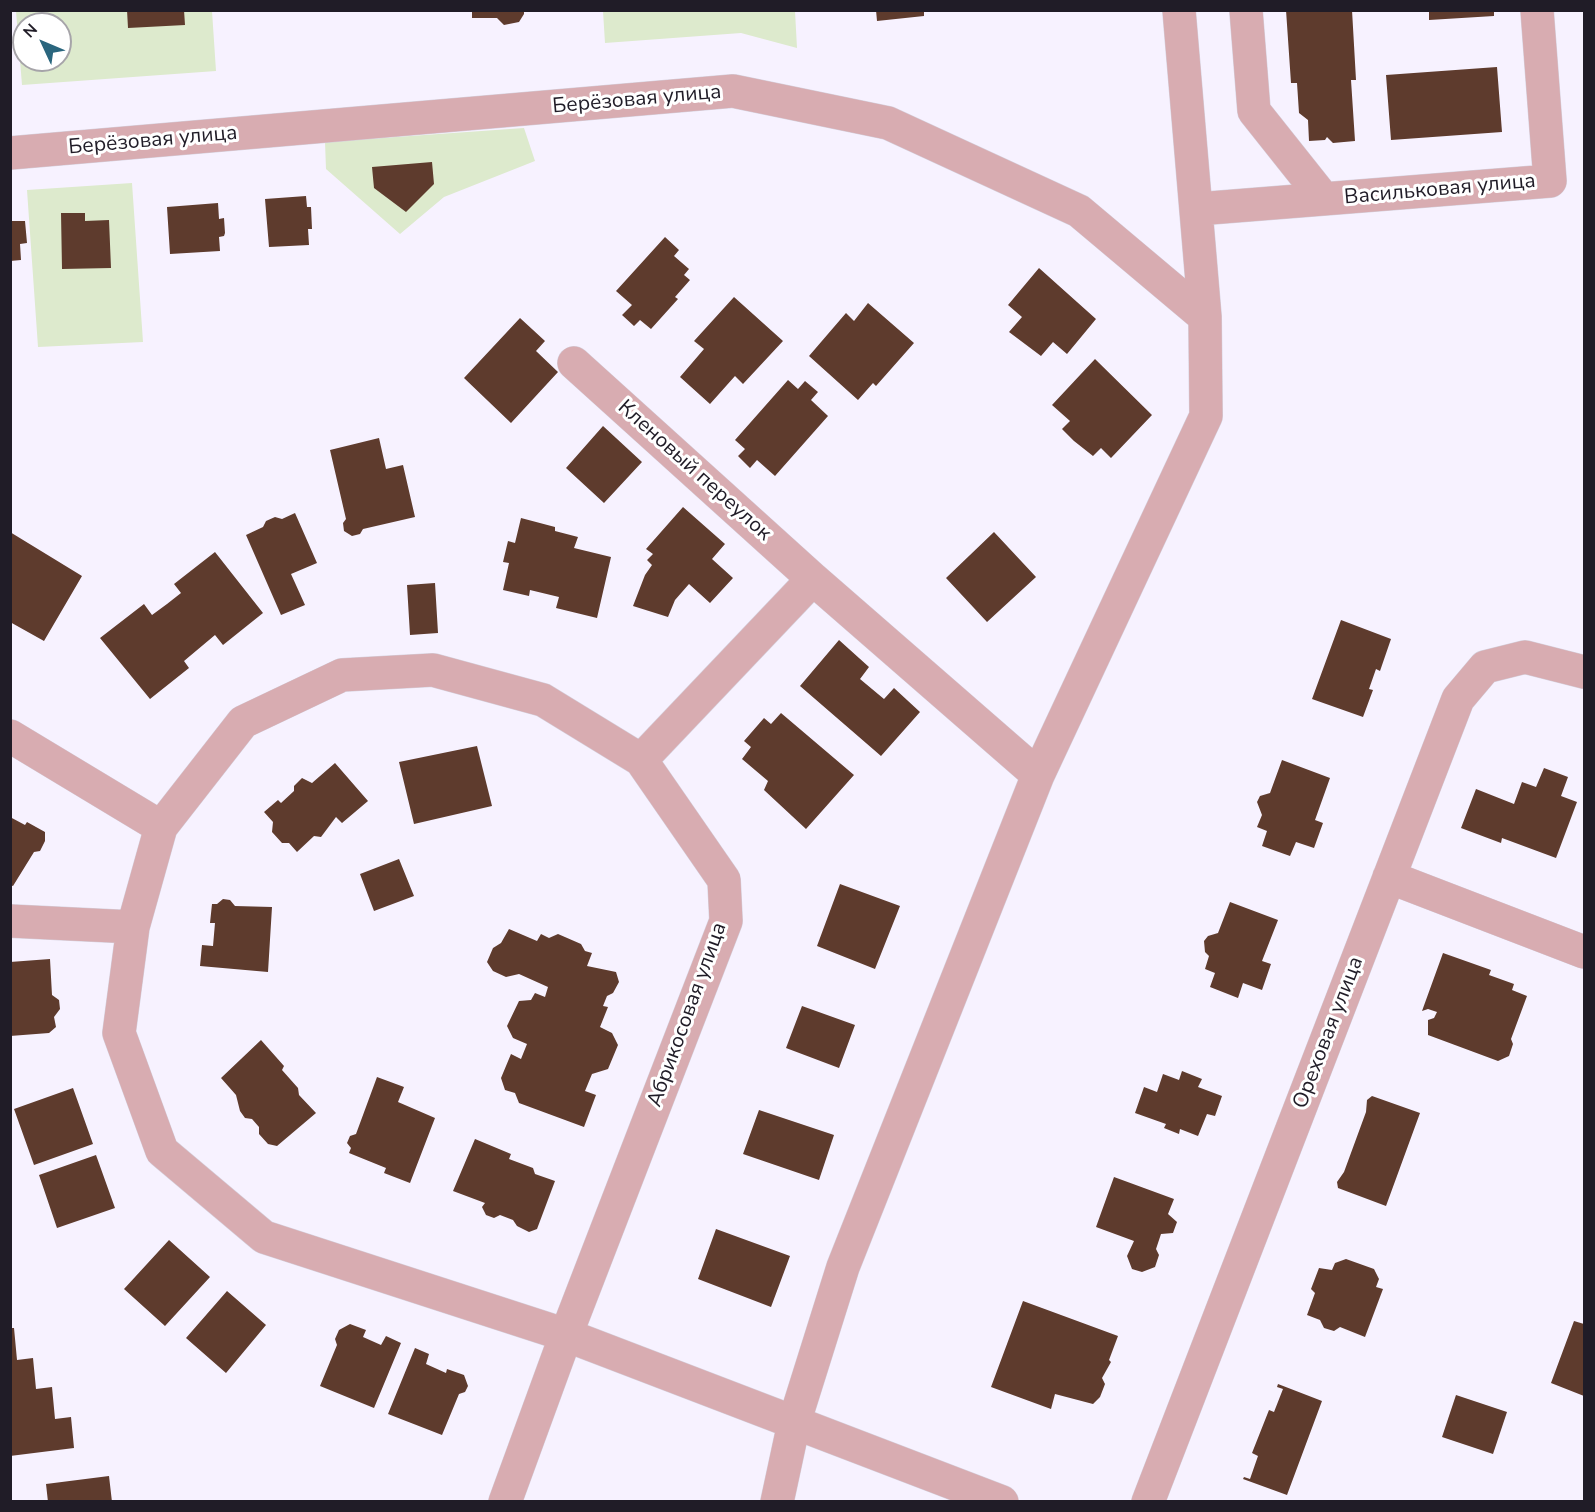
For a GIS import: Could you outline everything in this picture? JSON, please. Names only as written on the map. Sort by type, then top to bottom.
[{"type":"street","points":[[777,1502],[794,1423],[843,1267],[1038,775],[1206,416],[1205,317],[1179,10]]},
{"type":"street","points":[[1246,10],[1254,111],[1324,199]]},
{"type":"street","name":"Васильковая улица","points":[[1197,209],[1550,181],[1537,10]]},
{"type":"street","name":"Берёзовая улица","points":[[10,153],[733,92],[888,123],[1079,211],[1205,317]]},
{"type":"street","name":"Кленовый переулок","points":[[574,363],[813,579],[1038,775]]},
{"type":"street","points":[[641,760],[813,579]]},
{"type":"street","name":"Ореховая улица","points":[[1148,1502],[1458,699],[1485,667],[1525,657],[1584,672]]},
{"type":"street","name":"Абрикосовая улица","points":[[505,1502],[566,1335],[726,921],[724,880],[641,760],[543,700],[433,670],[342,675],[243,722],[161,827],[133,927],[119,1034],[162,1151],[264,1237],[566,1335],[794,1423]]},
{"type":"street","points":[[10,736],[161,827]]},
{"type":"street","points":[[1389,877],[1584,952]]},
{"type":"street","points":[[10,921],[133,927]]},
{"type":"street","points":[[794,1423],[1002,1502]]},
{"type":"green space","points":[[16,11],[212,11],[216,71],[22,85],[21,72],[72,72],[72,12]]},
{"type":"green space","points":[[603,11],[795,11],[797,48],[741,33],[605,43]]},
{"type":"green space","points":[[524,128],[535,161],[444,197],[400,234],[326,169],[325,142]]},
{"type":"green space","points":[[132,183],[143,342],[38,347],[27,190]]},
{"type":"building","points":[[127,10],[184,10],[185,25],[128,28]]},
{"type":"building","points":[[472,10],[524,10],[524,14],[519,22],[504,25],[497,18],[472,18]]},
{"type":"building","points":[[876,10],[924,10],[924,16],[877,21]]},
{"type":"building","points":[[1286,10],[1352,10],[1356,80],[1351,80],[1355,141],[1333,143],[1327,137],[1325,140],[1309,141],[1308,120],[1299,113],[1297,83],[1291,83]]},
{"type":"building","points":[[1429,10],[1494,10],[1494,16],[1429,20]]},
{"type":"building","points":[[1497,67],[1502,132],[1391,140],[1386,75]]},
{"type":"building","points":[[432,162],[434,184],[406,212],[374,188],[372,167]]},
{"type":"building","points":[[306,196],[307,207],[311,207],[312,229],[308,229],[309,245],[269,247],[265,199]]},
{"type":"building","points":[[218,203],[219,219],[224,218],[225,233],[224,236],[219,237],[220,251],[170,254],[167,207]]},
{"type":"building","points":[[61,213],[85,213],[85,221],[109,220],[111,268],[62,269]]},
{"type":"building","points":[[10,221],[25,221],[27,243],[20,244],[21,260],[10,261]]},
{"type":"building","points":[[665,237],[679,250],[674,256],[689,269],[684,275],[690,280],[675,297],[678,299],[651,329],[640,320],[634,326],[622,315],[632,305],[616,291]]},
{"type":"building","points":[[1039,268],[1096,319],[1067,354],[1053,342],[1041,356],[1009,332],[1022,317],[1008,305]]},
{"type":"building","points":[[734,297],[783,341],[743,384],[735,376],[710,404],[680,377],[704,349],[694,341]]},
{"type":"building","points":[[868,303],[914,343],[876,386],[873,383],[858,400],[809,356],[846,313],[854,321]]},
{"type":"building","points":[[520,318],[545,341],[536,351],[558,372],[511,423],[464,378]]},
{"type":"building","points":[[1095,359],[1152,415],[1111,458],[1101,448],[1093,456],[1074,441],[1062,429],[1070,421],[1052,405]]},
{"type":"building","points":[[788,380],[798,389],[805,381],[818,392],[811,400],[828,416],[775,476],[757,460],[750,468],[738,456],[745,449],[735,440]]},
{"type":"building","points":[[603,426],[642,462],[604,503],[566,468]]},
{"type":"building","points":[[379,438],[386,469],[403,465],[415,517],[363,529],[360,534],[352,536],[344,531],[343,523],[346,519],[330,450]]},
{"type":"building","points":[[683,507],[725,544],[712,559],[733,578],[710,603],[689,584],[675,600],[668,617],[633,606],[645,575],[652,565],[647,560],[653,554],[646,549]]},
{"type":"building","points":[[295,513],[317,563],[291,574],[305,605],[281,615],[246,535],[263,527],[266,521],[275,517],[282,519]]},
{"type":"building","points":[[521,518],[555,527],[555,531],[578,537],[574,548],[611,557],[597,618],[556,608],[559,597],[530,590],[529,596],[503,590],[509,563],[503,562],[508,541],[515,543]]},
{"type":"building","points":[[10,532],[82,576],[44,641],[10,622]]},
{"type":"building","points":[[994,532],[1036,577],[987,622],[946,578]]},
{"type":"building","points":[[215,552],[263,613],[223,645],[215,635],[184,661],[189,668],[150,699],[100,638],[144,604],[152,615],[167,604],[181,593],[174,584]]},
{"type":"building","points":[[435,583],[438,633],[410,635],[407,585]]},
{"type":"building","points":[[1341,620],[1391,639],[1380,671],[1376,669],[1369,689],[1373,690],[1363,717],[1312,699]]},
{"type":"building","points":[[839,640],[869,667],[860,679],[884,699],[894,688],[920,712],[881,756],[800,686]]},
{"type":"building","points":[[781,713],[854,775],[806,829],[764,790],[768,781],[742,759],[751,747],[744,741],[764,718],[771,724]]},
{"type":"building","points":[[477,746],[492,806],[414,824],[399,762]]},
{"type":"building","points":[[1282,760],[1330,778],[1315,820],[1323,823],[1314,848],[1296,842],[1290,856],[1262,846],[1267,831],[1257,827],[1262,815],[1257,802],[1260,796],[1270,793]]},
{"type":"building","points":[[335,763],[368,801],[342,823],[336,817],[321,837],[314,836],[297,852],[289,843],[282,843],[272,832],[273,822],[264,812],[278,800],[281,803],[294,791],[294,786],[302,778],[312,783]]},
{"type":"building","points":[[1544,768],[1568,777],[1561,796],[1577,802],[1556,858],[1502,838],[1501,843],[1461,828],[1476,789],[1514,804],[1522,782],[1536,787]]},
{"type":"building","points":[[10,817],[25,825],[27,822],[45,832],[45,841],[40,851],[34,852],[13,886],[10,885]]},
{"type":"building","points":[[399,859],[414,896],[374,911],[360,874]]},
{"type":"building","points":[[840,884],[900,906],[875,969],[817,946]]},
{"type":"building","points":[[223,899],[230,900],[235,906],[272,907],[268,972],[200,966],[202,945],[213,946],[215,923],[210,923],[212,904],[217,904]]},
{"type":"building","points":[[1230,902],[1278,920],[1262,961],[1271,964],[1262,990],[1243,983],[1238,998],[1210,987],[1215,973],[1205,969],[1209,956],[1205,952],[1204,941],[1208,936],[1218,933]]},
{"type":"building","points":[[509,929],[537,941],[541,934],[549,938],[558,934],[581,944],[585,951],[592,953],[587,966],[616,972],[619,982],[613,993],[607,996],[603,1006],[608,1007],[600,1027],[612,1033],[618,1045],[608,1069],[592,1074],[585,1091],[596,1095],[584,1127],[519,1103],[515,1093],[505,1090],[501,1078],[511,1054],[521,1059],[527,1044],[513,1038],[507,1026],[519,1001],[531,1000],[535,993],[545,997],[548,987],[519,974],[506,977],[493,971],[487,962],[493,948],[501,943]]},
{"type":"building","points":[[1443,953],[1491,970],[1489,975],[1514,984],[1512,990],[1527,996],[1511,1039],[1513,1044],[1509,1056],[1498,1061],[1428,1035],[1428,1020],[1434,1018],[1437,1012],[1428,1009],[1422,1011]]},
{"type":"building","points":[[50,959],[52,995],[59,1000],[60,1009],[54,1017],[56,1027],[49,1033],[10,1036],[10,962]]},
{"type":"building","points":[[802,1006],[855,1025],[839,1068],[786,1048]]},
{"type":"building","points":[[261,1040],[284,1066],[282,1070],[298,1088],[299,1095],[316,1113],[277,1146],[268,1144],[259,1134],[259,1127],[252,1119],[245,1118],[240,1111],[236,1095],[221,1078]]},
{"type":"building","points":[[1182,1071],[1202,1079],[1198,1087],[1222,1096],[1215,1116],[1207,1114],[1198,1136],[1180,1129],[1179,1134],[1164,1128],[1166,1124],[1135,1113],[1144,1087],[1157,1092],[1163,1074],[1179,1080]]},
{"type":"building","points":[[377,1077],[404,1087],[398,1102],[435,1118],[410,1183],[384,1173],[386,1168],[349,1153],[351,1148],[347,1143],[350,1136],[356,1134]]},
{"type":"building","points":[[73,1088],[93,1144],[34,1165],[14,1109]]},
{"type":"building","points":[[1372,1096],[1420,1113],[1386,1206],[1338,1188],[1337,1182],[1344,1172],[1366,1112],[1367,1100]]},
{"type":"building","points":[[759,1110],[834,1135],[819,1180],[743,1154]]},
{"type":"building","points":[[475,1139],[511,1154],[509,1159],[533,1168],[535,1174],[555,1181],[537,1229],[529,1232],[517,1226],[513,1220],[500,1215],[494,1218],[486,1215],[482,1207],[485,1203],[453,1191]]},
{"type":"building","points":[[96,1155],[115,1208],[57,1228],[39,1175]]},
{"type":"building","points":[[1114,1177],[1174,1199],[1168,1214],[1177,1222],[1173,1233],[1161,1234],[1156,1249],[1159,1255],[1155,1267],[1142,1272],[1132,1269],[1127,1256],[1134,1241],[1096,1227]]},
{"type":"building","points":[[716,1229],[790,1256],[771,1307],[698,1279]]},
{"type":"building","points":[[169,1240],[210,1277],[165,1326],[124,1289]]},
{"type":"building","points":[[1346,1259],[1374,1269],[1379,1279],[1376,1287],[1383,1289],[1365,1337],[1340,1327],[1334,1331],[1324,1328],[1320,1320],[1307,1315],[1315,1293],[1311,1289],[1319,1268],[1332,1270],[1335,1263]]},
{"type":"building","points":[[227,1291],[266,1325],[226,1373],[186,1338]]},
{"type":"building","points":[[1023,1301],[1118,1336],[1109,1360],[1111,1362],[1102,1378],[1105,1384],[1100,1397],[1093,1404],[1055,1394],[1051,1409],[991,1387]]},
{"type":"building","points":[[1574,1321],[1584,1324],[1584,1396],[1551,1383]]},
{"type":"building","points":[[350,1324],[366,1330],[363,1337],[381,1345],[386,1336],[401,1343],[374,1408],[320,1386],[337,1345],[335,1339],[339,1330]]},
{"type":"building","points":[[10,1328],[14,1328],[17,1360],[33,1358],[36,1389],[52,1387],[55,1419],[71,1417],[74,1448],[10,1456]]},
{"type":"building","points":[[415,1348],[429,1354],[426,1364],[446,1373],[447,1369],[464,1375],[468,1386],[465,1392],[459,1394],[442,1435],[388,1414]]},
{"type":"building","points":[[1278,1384],[1322,1401],[1287,1495],[1243,1479],[1244,1477],[1250,1479],[1258,1456],[1252,1453],[1269,1410],[1274,1412],[1283,1389],[1277,1387]]},
{"type":"building","points":[[1456,1395],[1507,1412],[1493,1454],[1442,1437]]},
{"type":"building","points":[[109,1476],[112,1502],[48,1502],[46,1484]]}]
